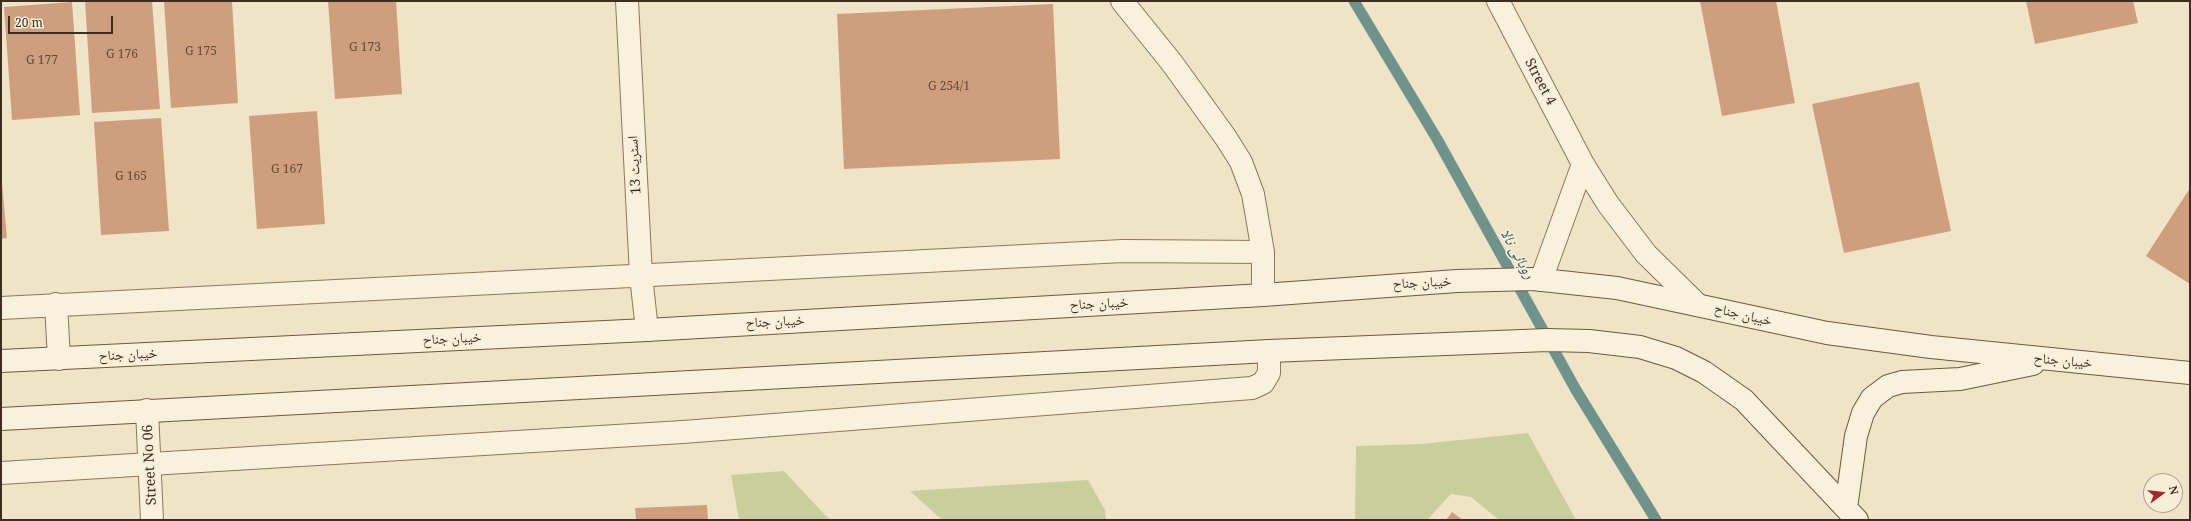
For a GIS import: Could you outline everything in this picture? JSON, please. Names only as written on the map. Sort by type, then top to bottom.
[{"type":"main road","name":"اسٹریٹ 13","points":[[627,1],[641,276],[647,330]]},
{"type":"main road","points":[[1122,1],[1172,63],[1226,138],[1241,162],[1253,194],[1263,252],[1263,295]]},
{"type":"main road","name":"Street 4","points":[[1498,1],[1583,164],[1629,234],[1646,254],[1698,305]]},
{"type":"main road","points":[[1537,279],[1583,164]]},
{"type":"main road","points":[[1,308],[56,304],[1123,251],[1263,252]]},
{"type":"main road","name":"خیبان جناح","points":[[1,361],[647,330],[1263,295],[1457,280],[1537,279],[1617,288],[1827,333],[2053,360],[2190,373]]},
{"type":"main road","points":[[56,304],[59,359]]},
{"type":"main road","points":[[1,419],[1269,350],[1508,343],[1547,340],[1589,341],[1640,347],[1676,358],[1704,372],[1744,400],[1852,514]]},
{"type":"main road","points":[[1,473],[682,432],[1252,388],[1263,383],[1269,373],[1269,350]]},
{"type":"main road","points":[[1852,514],[1856,436],[1863,413],[1872,398],[1888,386],[1902,382],[1960,379],[2053,360]]},
{"type":"main road","name":"Street No 06","points":[[148,410],[152,520]]},
{"type":"green space","points":[[1528,433],[1576,520],[1499,520],[1471,497],[1451,494],[1427,520],[1355,520],[1356,446],[1421,444]]},
{"type":"green space","points":[[784,471],[831,520],[739,520],[731,475]]},
{"type":"green space","points":[[1088,480],[1105,510],[1106,520],[942,520],[910,491]]},
{"type":"building","points":[[85,1],[152,1],[160,109],[92,113]]},
{"type":"building","points":[[164,1],[232,1],[238,103],[171,108]]},
{"type":"building","points":[[328,1],[396,1],[402,94],[335,99]]},
{"type":"building","points":[[1700,1],[1776,1],[1795,103],[1722,116]]},
{"type":"building","points":[[2026,1],[2133,1],[2138,23],[2035,44]]},
{"type":"building","points":[[72,2],[80,115],[12,120],[4,7]]},
{"type":"building","points":[[1053,4],[1060,159],[844,169],[837,14]]},
{"type":"building","points":[[1919,82],[1951,231],[1844,253],[1812,104]]},
{"type":"building","points":[[317,111],[325,224],[257,229],[249,116]]},
{"type":"building","points":[[161,118],[169,231],[101,235],[94,122]]},
{"type":"building","points":[[1,173],[7,238],[1,239]]},
{"type":"building","points":[[2190,188],[2190,284],[2146,256]]},
{"type":"building","points":[[707,505],[708,520],[636,520],[635,508]]},
{"type":"building","points":[[1452,512],[1463,520],[1446,520]]},
{"type":"waterway","name":"روہائی نالا","points":[[1354,1],[1437,139],[1576,390],[1656,520]]}]
